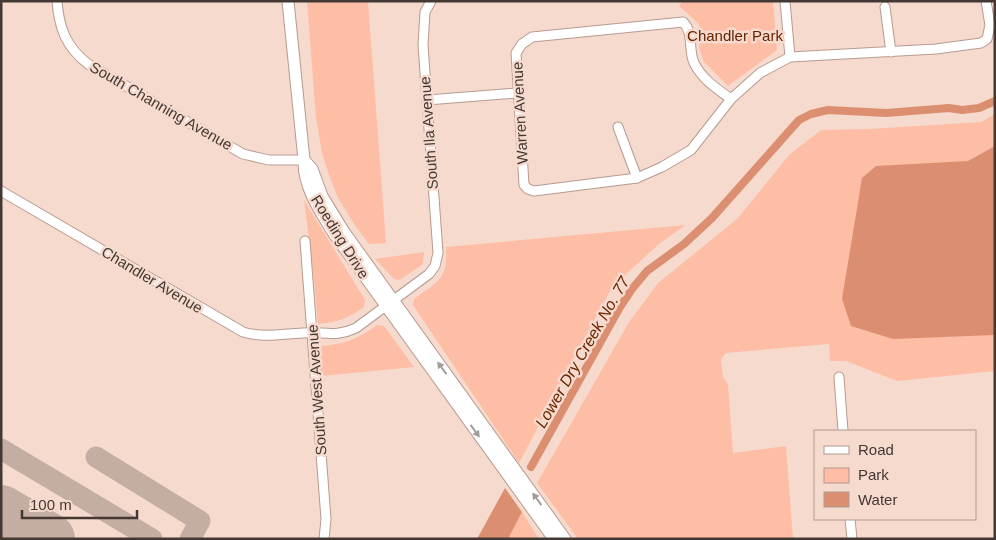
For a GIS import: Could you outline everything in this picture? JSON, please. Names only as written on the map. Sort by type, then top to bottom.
[{"type":"street","name":"South Channing Avenue","points":[[57,1],[58,17],[65,39],[72,50],[88,64],[243,154],[269,160],[304,160]]},
{"type":"street","points":[[288,1],[304,160]]},
{"type":"street","name":"South Ila Avenue","points":[[431,1],[425,12],[423,45],[438,252],[435,266]]},
{"type":"street","points":[[785,1],[790,57]]},
{"type":"street","points":[[618,127],[637,178],[662,167],[691,150],[731,99],[760,74],[790,57],[936,49],[982,43],[987,38],[990,25],[986,1]]},
{"type":"street","points":[[885,7],[890,52]]},
{"type":"street","name":"Warren Avenue","points":[[637,178],[534,191],[524,185],[516,53],[522,44],[532,37],[683,22],[688,28],[694,63],[708,82],[731,99]]},
{"type":"street","points":[[427,100],[517,93]]},
{"type":"street","name":"Roeding Drive","points":[[304,160],[312,169],[322,196],[331,213],[389,303],[554,539]]},
{"type":"street","name":"Chandler Avenue","points":[[1,191],[236,329],[259,336],[348,332],[418,284],[435,266]]},
{"type":"street","name":"South West Avenue","points":[[305,241],[326,520],[324,539]]},
{"type":"street","name":"Roeding Drive","points":[[389,303],[565,539]]},
{"type":"street","points":[[839,377],[844,430]]},
{"type":"street","points":[[850,520],[852,539]]},
{"type":"green space","points":[[307,1],[368,1],[386,243],[369,244],[338,198],[330,178],[322,153],[316,118]]},
{"type":"green space","name":"Chandler Park","points":[[683,1],[773,1],[777,50],[728,86],[704,62],[699,47],[701,30],[698,23],[679,6]]},
{"type":"green space","points":[[995,114],[995,371],[897,381],[846,361],[830,361],[829,344],[726,353],[721,359],[723,377],[728,384],[733,453],[786,446],[793,539],[578,539],[537,483],[629,322],[658,283],[737,219],[790,154],[821,130],[981,122]]},
{"type":"green space","points":[[304,200],[365,300],[364,307],[337,321],[318,324]]},
{"type":"green space","points":[[686,225],[659,244],[612,287],[519,463],[413,305],[414,299],[440,279],[445,267],[446,247]]},
{"type":"green space","points":[[424,252],[423,264],[400,280],[394,279],[375,259]]},
{"type":"green space","points":[[377,325],[384,326],[414,367],[321,376],[319,346],[350,340]]},
{"type":"green space","points":[[522,512],[539,539],[508,539]]},
{"type":"water","points":[[995,146],[995,335],[893,339],[851,326],[842,299],[862,178],[876,166],[968,161]]},
{"type":"water","points":[[505,488],[522,512],[508,539],[477,539]]},
{"type":"waterway","name":"Lower Dry Creek No. 77","points":[[531,467],[620,307],[632,289],[647,271],[684,244],[712,218],[799,120],[811,114],[828,110],[886,113],[949,108],[962,110],[979,108],[995,101]]},
{"type":"taxiway","points":[[1,449],[152,539]]},
{"type":"taxiway","points":[[96,457],[200,521],[190,539]]},
{"type":"runway","points":[[1,511],[49,539]]}]
